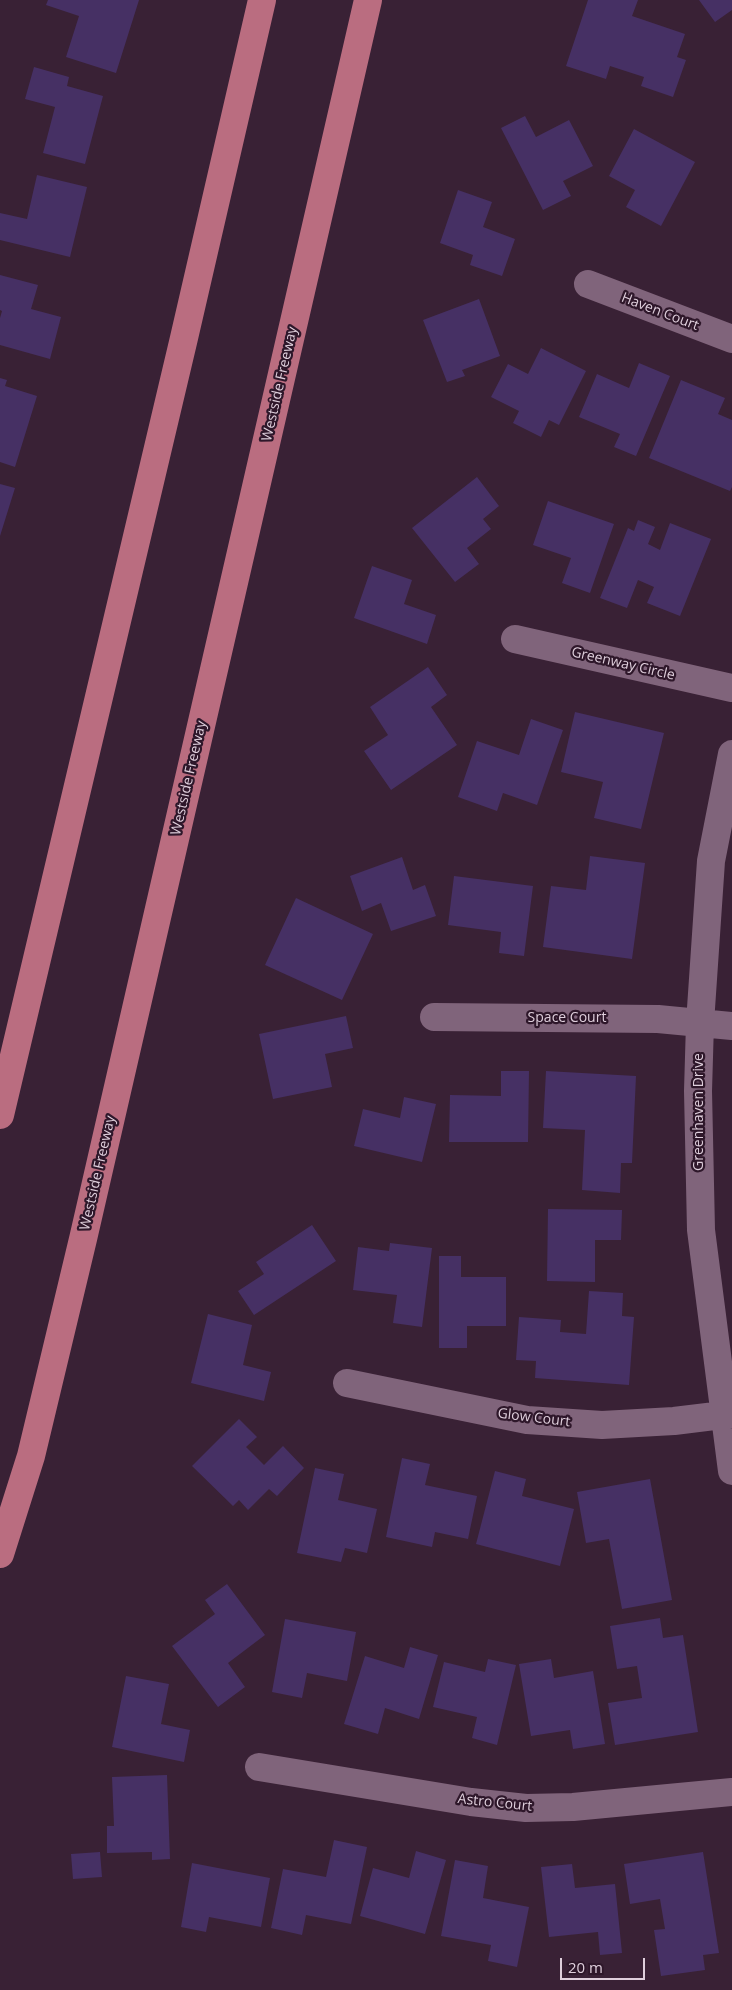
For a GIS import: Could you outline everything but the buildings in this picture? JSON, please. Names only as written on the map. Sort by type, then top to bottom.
[{"type":"highway","points":[[0,1115],[262,0]]},
{"type":"highway","name":"Westside Freeway","points":[[0,1554],[31,1456],[83,1239],[368,0]]},
{"type":"street","name":"Haven Court","points":[[588,284],[732,339]]},
{"type":"street","name":"Greenway Circle","points":[[515,639],[732,688]]},
{"type":"street","name":"Greenhaven Drive","points":[[732,754],[711,861],[700,1023],[698,1091],[700,1230],[728,1414],[732,1471]]},
{"type":"street","name":"Space Court","points":[[434,1017],[658,1019],[732,1026]]},
{"type":"street","name":"Glow Court","points":[[347,1383],[526,1420],[602,1425],[674,1422],[728,1414]]},
{"type":"street","name":"Astro Court","points":[[259,1767],[471,1802],[526,1808],[573,1807],[732,1792]]}]
